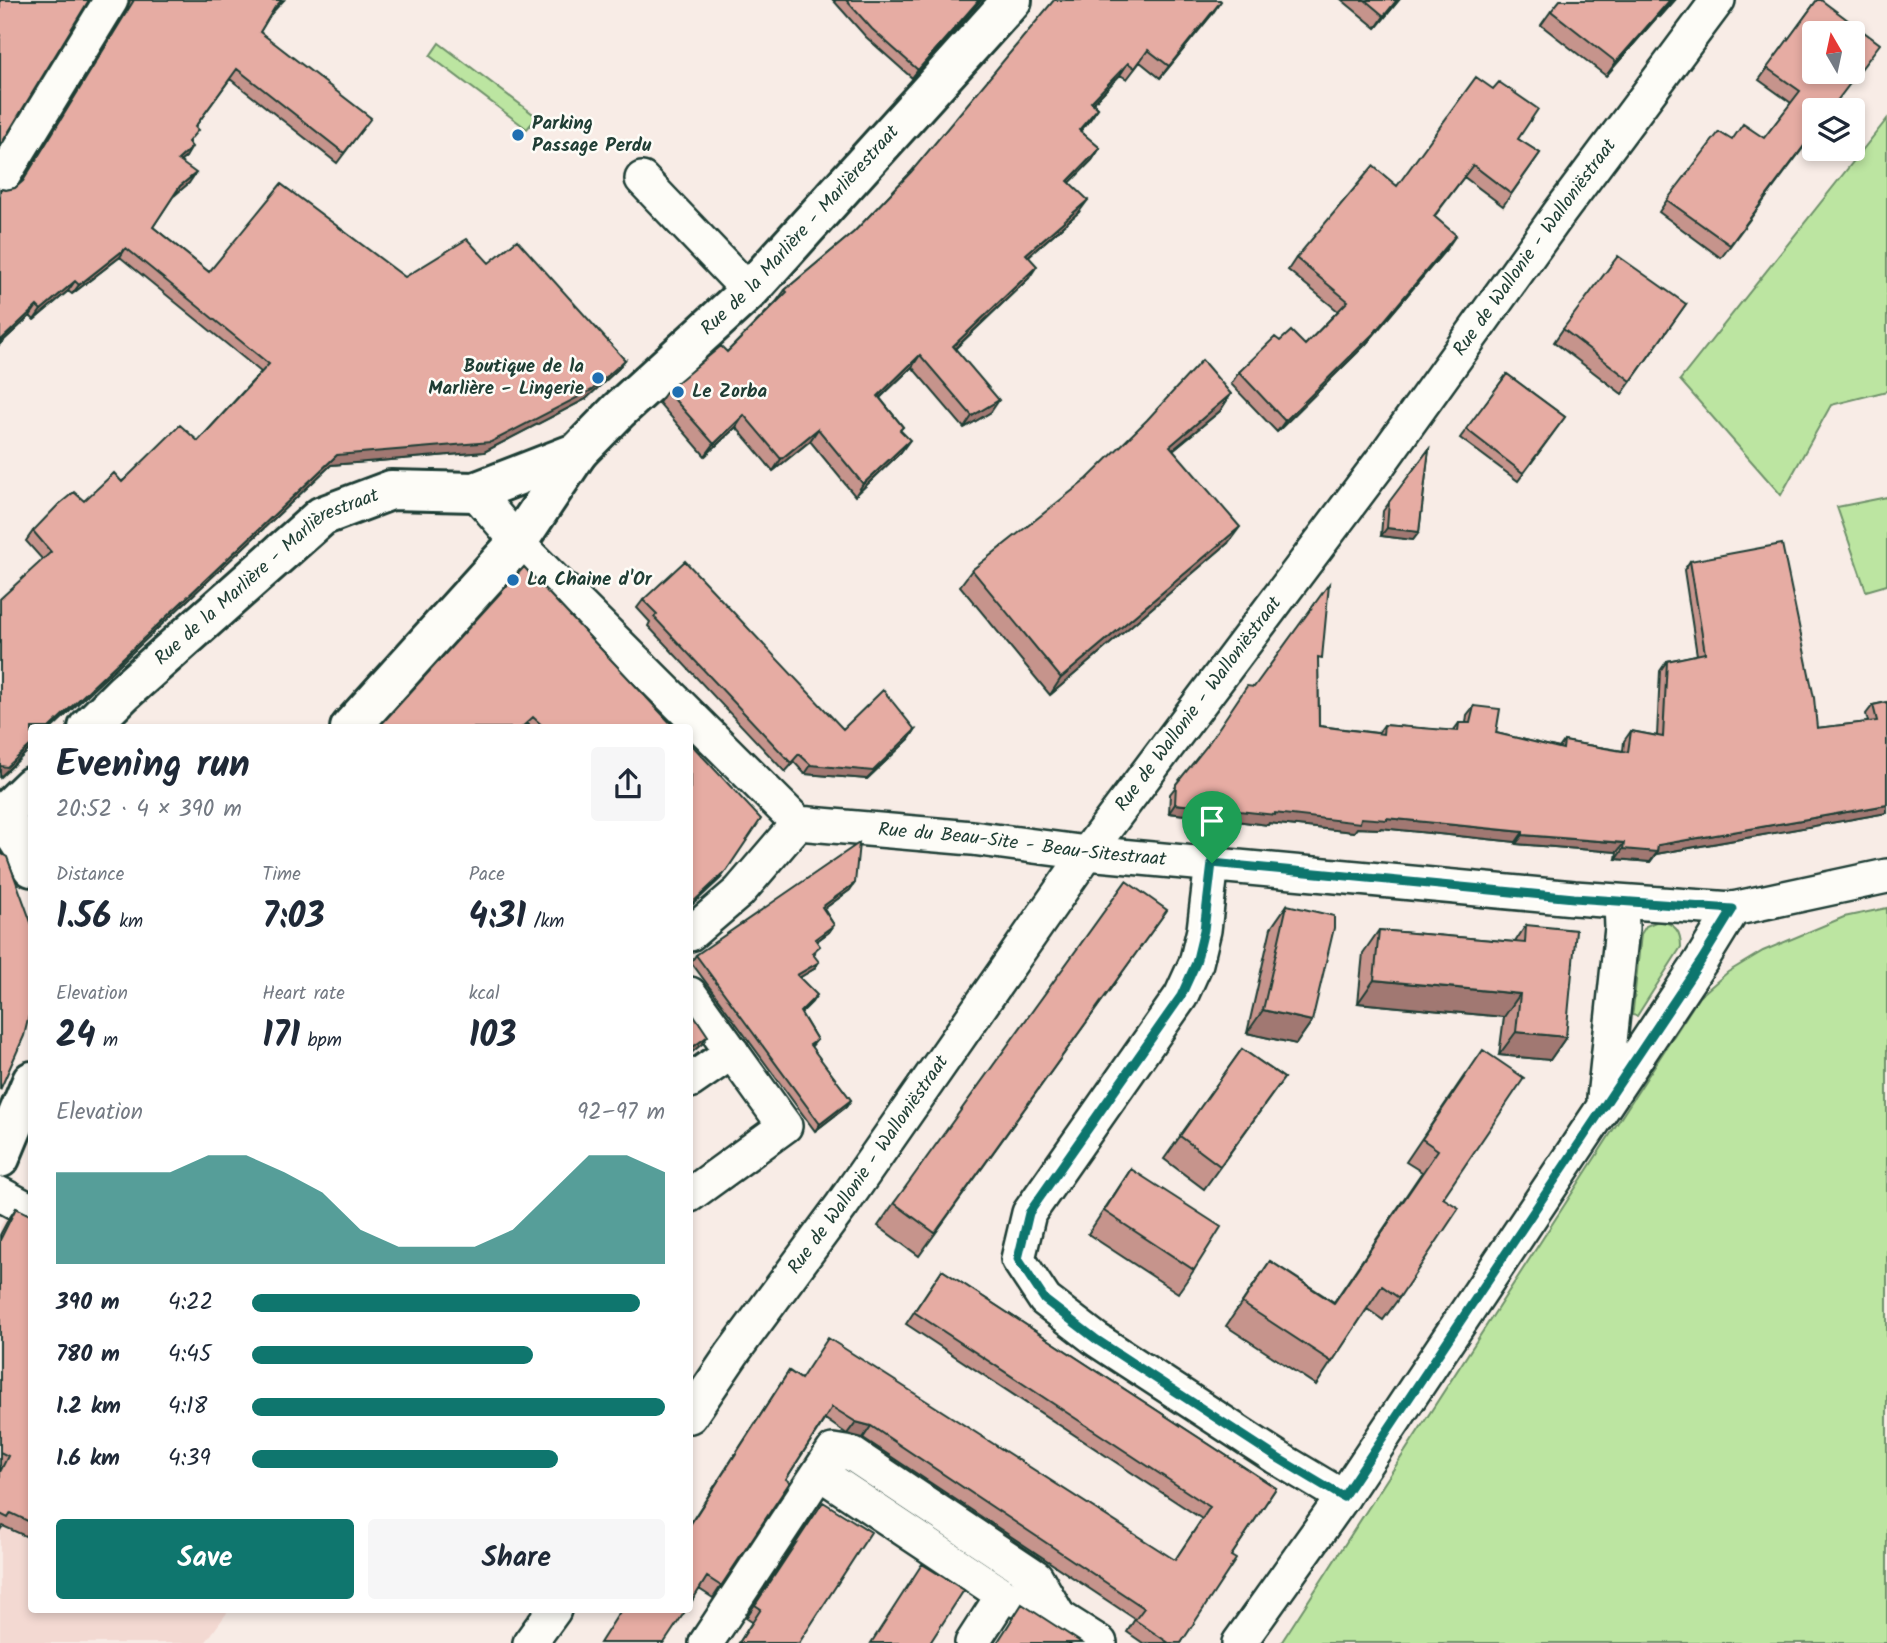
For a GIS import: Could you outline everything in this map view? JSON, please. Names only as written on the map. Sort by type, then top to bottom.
[{"type":"street","points":[[0,181],[111,0]]},
{"type":"street","name":"Rue de la Marlière - Marlièrestraat","points":[[354,724],[517,543],[579,452],[619,410],[748,291],[1012,0]]},
{"type":"street","name":"Rue de Wallonie - Walloniëstraat","points":[[693,1412],[842,1205],[1087,853],[1380,463],[1560,212],[1718,0]]},
{"type":"street","points":[[642,179],[748,291]]},
{"type":"street","name":"Rue de la Marlière - Marlièrestraat","points":[[92,724],[123,693],[323,516],[391,490],[475,492],[579,452]]},
{"type":"street","points":[[475,492],[517,543],[799,822],[739,892],[693,931]]},
{"type":"street","points":[[28,790],[1,816],[23,846],[28,858]]},
{"type":"street","name":"Rue du Beau-Site - Beau-Sitestraat","points":[[799,822],[972,838],[1087,853],[1621,902],[1733,909],[1887,876]]},
{"type":"street","points":[[1212,863],[1204,930],[1196,963],[1181,996],[1029,1213],[1018,1259],[1045,1300],[1097,1340],[1276,1457],[1343,1497]]},
{"type":"street","points":[[1603,1105],[1609,1071],[1621,902]]},
{"type":"street","points":[[1239,1643],[1343,1497],[1733,909]]},
{"type":"street","points":[[693,999],[785,1126],[693,1193]]},
{"type":"street","points":[[693,1080],[732,1052]]},
{"type":"street","points":[[0,1158],[28,1091]]},
{"type":"street","points":[[0,1194],[28,1209]]},
{"type":"street","points":[[706,1643],[833,1451],[852,1454],[1036,1577],[1059,1617]]},
{"type":"street","points":[[820,1473],[1003,1595],[1059,1617],[1100,1643]]},
{"type":"street","points":[[972,1643],[1003,1595]]},
{"type":"street","points":[[530,1643],[552,1613]]},
{"type":"shaded area","points":[[8,1212],[28,1224],[28,1613],[227,1613],[205,1643],[0,1643],[0,1227]]},
{"type":"green space","points":[[439,43],[537,117],[527,129],[430,56]]},
{"type":"green space","points":[[1887,119],[1887,391],[1831,405],[1781,495],[1680,380],[1854,161],[1865,161],[1865,147]]},
{"type":"green space","points":[[1887,497],[1887,585],[1866,591],[1837,507]]},
{"type":"green space","points":[[1887,908],[1887,1643],[1281,1643],[1699,997],[1728,972],[1763,951],[1844,917]]},
{"type":"green space","points":[[1658,921],[1676,929],[1681,947],[1637,1016],[1632,1015],[1641,934],[1646,926]]},
{"type":"building","points":[[0,0],[89,0],[0,146]]},
{"type":"building","points":[[134,0],[282,0],[260,32],[371,118],[344,153],[237,69],[195,127],[198,130],[188,142],[192,147],[178,160],[196,173],[180,186],[153,227],[209,272],[281,184],[405,277],[467,239],[489,263],[517,240],[625,360],[592,390],[491,442],[337,455],[53,724],[28,724],[28,748],[7,767],[0,766],[0,599],[51,552],[33,531],[74,492],[84,501],[114,473],[122,482],[180,425],[198,441],[269,364],[126,248],[79,285],[75,281],[41,310],[37,306],[0,341],[0,189],[15,188],[23,181]]},
{"type":"building","points":[[846,0],[979,0],[918,70],[872,29]]},
{"type":"building","points":[[1054,0],[1221,1],[1169,66],[1148,50],[1135,68],[1128,63],[1091,102],[1098,108],[1079,130],[1100,148],[1068,181],[1088,200],[1026,254],[1037,266],[953,346],[999,400],[972,416],[920,355],[878,396],[903,427],[900,430],[910,440],[863,484],[818,429],[781,459],[744,415],[714,444],[667,391],[721,346],[727,352],[787,292],[785,290],[854,232],[911,172]]},
{"type":"building","points":[[1365,0],[1397,0],[1384,16]]},
{"type":"building","points":[[1560,0],[1672,0],[1616,62],[1551,11]]},
{"type":"building","points":[[1817,0],[1821,0],[1849,21],[1802,21],[1802,84],[1850,84],[1839,98],[1802,98],[1802,148],[1730,245],[1667,200],[1719,132],[1732,140],[1743,124],[1764,138],[1800,91],[1767,68]]},
{"type":"building","points":[[1866,34],[1880,44],[1866,62]]},
{"type":"building","points":[[1476,77],[1493,89],[1499,82],[1538,109],[1518,139],[1540,153],[1511,194],[1473,165],[1434,216],[1456,235],[1374,333],[1285,421],[1239,372],[1275,337],[1280,341],[1291,331],[1305,345],[1348,301],[1296,258],[1373,166],[1397,186]]},
{"type":"building","points":[[1618,256],[1686,304],[1631,381],[1563,329]]},
{"type":"building","points":[[1202,360],[1231,394],[1170,446],[1240,527],[1061,678],[972,570],[1087,479],[1147,420]]},
{"type":"building","points":[[1507,374],[1565,417],[1523,473],[1466,429]]},
{"type":"building","points":[[1429,449],[1419,532],[1387,528],[1389,502]]},
{"type":"building","points":[[1782,544],[1814,698],[1817,728],[1877,721],[1873,705],[1887,702],[1887,805],[1658,845],[1657,852],[1623,849],[1624,843],[1523,835],[1523,832],[1387,818],[1361,818],[1360,823],[1175,804],[1176,784],[1206,747],[1247,686],[1254,687],[1329,584],[1322,658],[1318,657],[1319,726],[1383,734],[1384,725],[1458,731],[1459,723],[1470,723],[1474,706],[1500,709],[1496,733],[1563,749],[1564,741],[1628,752],[1631,731],[1663,737],[1667,661],[1705,653],[1690,561]]},
{"type":"building","points":[[685,561],[843,729],[883,690],[915,730],[873,771],[811,765],[799,754],[791,763],[654,617],[657,614],[643,600]]},
{"type":"building","points":[[524,567],[671,724],[541,724],[533,717],[525,724],[382,724]]},
{"type":"building","points":[[693,746],[761,819],[726,871],[693,902]]},
{"type":"building","points":[[859,843],[855,883],[822,907],[834,925],[815,939],[820,946],[812,953],[819,962],[797,975],[817,995],[800,1012],[817,1040],[810,1045],[851,1100],[820,1124],[696,955]]},
{"type":"building","points":[[0,853],[7,857],[28,914],[28,1020],[24,1036],[0,1090]]},
{"type":"building","points":[[1126,881],[1167,910],[935,1233],[894,1203]]},
{"type":"building","points":[[1287,905],[1334,916],[1334,928],[1312,1021],[1263,1010]]},
{"type":"building","points":[[1526,925],[1576,930],[1566,1037],[1516,1032],[1520,994],[1374,980],[1379,930],[1525,943]]},
{"type":"building","points":[[693,1014],[708,1036],[693,1047]]},
{"type":"building","points":[[1242,1049],[1284,1078],[1220,1166],[1180,1136]]},
{"type":"building","points":[[1483,1050],[1524,1078],[1443,1198],[1459,1208],[1399,1298],[1382,1286],[1332,1362],[1242,1303],[1270,1261],[1334,1303],[1438,1150],[1422,1139]]},
{"type":"building","points":[[1131,1169],[1221,1227],[1194,1270],[1104,1211]]},
{"type":"building","points":[[16,1208],[28,1214],[28,1521],[11,1513],[8,1518],[0,1514],[0,1472],[8,1456],[0,1452],[0,1240]]},
{"type":"building","points":[[942,1270],[1276,1488],[1231,1556],[1236,1559],[1181,1643],[1169,1643],[1135,1620],[1144,1608],[871,1426],[856,1422],[832,1407],[786,1479],[790,1482],[721,1586],[707,1577],[693,1599],[693,1520],[789,1371],[801,1379],[828,1338],[1175,1560],[1210,1507],[914,1312]]},
{"type":"building","points":[[823,1502],[871,1532],[799,1643],[739,1643],[761,1609],[755,1605]]},
{"type":"building","points":[[922,1564],[964,1590],[930,1643],[871,1643]]},
{"type":"building","points":[[1022,1604],[1082,1643],[997,1643]]},
{"type":"building","points":[[619,1613],[684,1613],[664,1643],[600,1643]]},
{"type":"place","name":"Parking Passage Perdu","points":[[518,135]]},
{"type":"place","name":"Boutique de la Marlière - Lingerie","points":[[598,378]]},
{"type":"place","name":"Le Zorba","points":[[678,392]]},
{"type":"place","name":"La Chaine d'Or","points":[[513,580]]},
{"type":"route","points":[[1212,863],[1574,898],[1733,909],[1343,1497],[1276,1457],[1097,1340],[1045,1300],[1018,1259],[1029,1213],[1181,996],[1196,963],[1204,930],[1212,863]]}]
